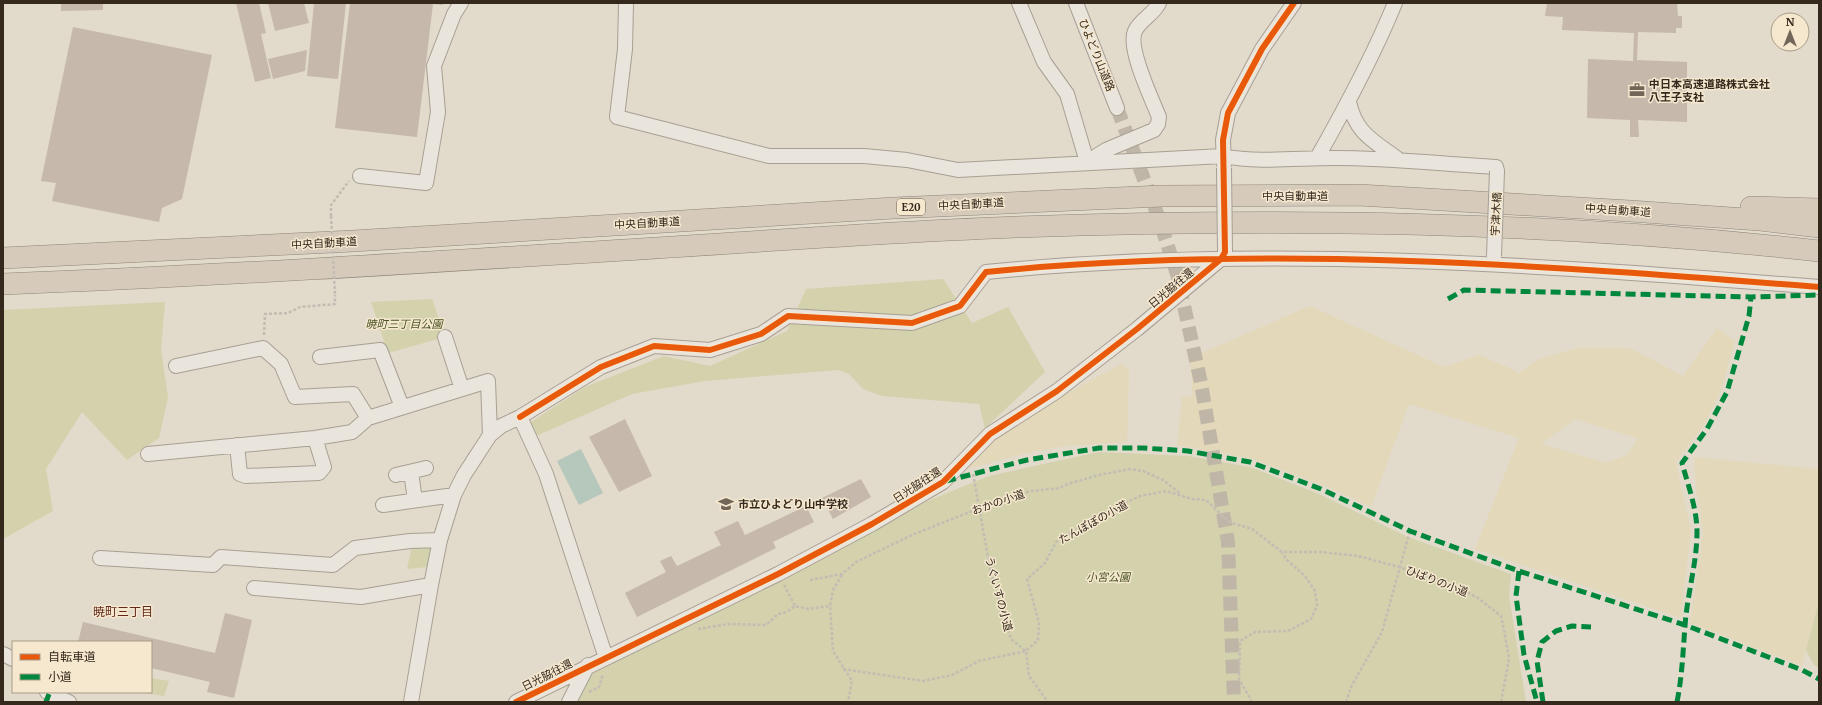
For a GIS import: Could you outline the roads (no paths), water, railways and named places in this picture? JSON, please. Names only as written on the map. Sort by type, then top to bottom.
[{"type":"highway","name":"中央自動車道","points":[[3,258],[354,241],[894,208],[1162,196],[1359,195],[1508,203],[1760,220],[1819,227]]},
{"type":"highway","points":[[1508,203],[1819,209]]},
{"type":"highway","name":"中央自動車道","points":[[3,284],[162,277],[903,233],[1019,227],[1142,224],[1306,222],[1488,226],[1627,233],[1819,251]]},
{"type":"street","points":[[360,176],[426,183],[438,112],[434,66],[454,14],[461,3]]},
{"type":"street","points":[[626,3],[626,49],[616,117],[769,156],[864,156],[907,160],[958,170],[1087,162],[1224,162],[1239,159],[1317,158],[1398,159]]},
{"type":"street","points":[[1019,3],[1044,62],[1067,94],[1087,162]]},
{"type":"street","name":"ひよどり山道路","points":[[1076,3],[1117,108]]},
{"type":"street","points":[[1087,162],[1106,150],[1154,130],[1158,124],[1159,117],[1136,59],[1133,35],[1138,26],[1156,9],[1160,3]]},
{"type":"street","points":[[1223,256],[1225,125],[1231,107],[1262,49],[1294,3]]},
{"type":"street","points":[[1317,158],[1349,102],[1382,36],[1395,3]]},
{"type":"street","points":[[1349,102],[1353,117],[1359,128],[1371,140],[1398,159]]},
{"type":"street","name":"宇津木橋","points":[[1398,159],[1496,167],[1498,171],[1493,260]]},
{"type":"street","points":[[411,702],[440,540],[454,495],[464,475],[490,435],[501,426],[520,417],[601,367],[654,346],[710,350],[761,334],[788,316],[912,323],[960,306],[986,272],[1046,266],[1223,256],[1493,260],[1819,287]]},
{"type":"street","name":"日光脇往還","points":[[516,702],[588,665],[608,664],[872,524],[943,482],[990,434],[1057,391],[1137,329],[1223,256]]},
{"type":"street","points":[[445,337],[462,389]]},
{"type":"street","points":[[176,366],[262,348],[281,364],[295,397],[353,394],[368,418]]},
{"type":"street","points":[[320,357],[380,350],[402,407]]},
{"type":"street","points":[[148,454],[315,438],[352,432],[368,418],[488,381],[490,435]]},
{"type":"street","points":[[520,417],[546,474],[608,664]]},
{"type":"street","points":[[237,445],[240,474],[246,476],[319,473],[324,467],[315,438]]},
{"type":"street","points":[[396,475],[426,468]]},
{"type":"street","points":[[410,472],[415,500]]},
{"type":"street","points":[[383,505],[454,495]]},
{"type":"street","points":[[100,558],[213,565],[221,557],[333,565],[355,548],[410,541],[440,540]]},
{"type":"street","points":[[254,588],[361,597],[431,585]]},
{"type":"street","points":[[3,654],[12,658]]},
{"type":"street","points":[[569,702],[588,665]]},
{"type":"street","points":[[50,693],[69,702]]},
{"type":"tunnel","points":[[1117,108],[1158,216],[1177,274],[1201,383],[1228,542],[1234,702]]},
{"type":"place","name":"中日本高速道路株式会社 八王子支社","points":[[1637,90]]},
{"type":"place","name":"市立ひよどり山中学校","points":[[726,504]]},
{"type":"district","name":"暁町三丁目","points":[[123,611]]},
{"type":"park label","name":"暁町三丁目公園","points":[[404,324]]},
{"type":"park label","name":"小宮公園","points":[[1108,577]]}]
